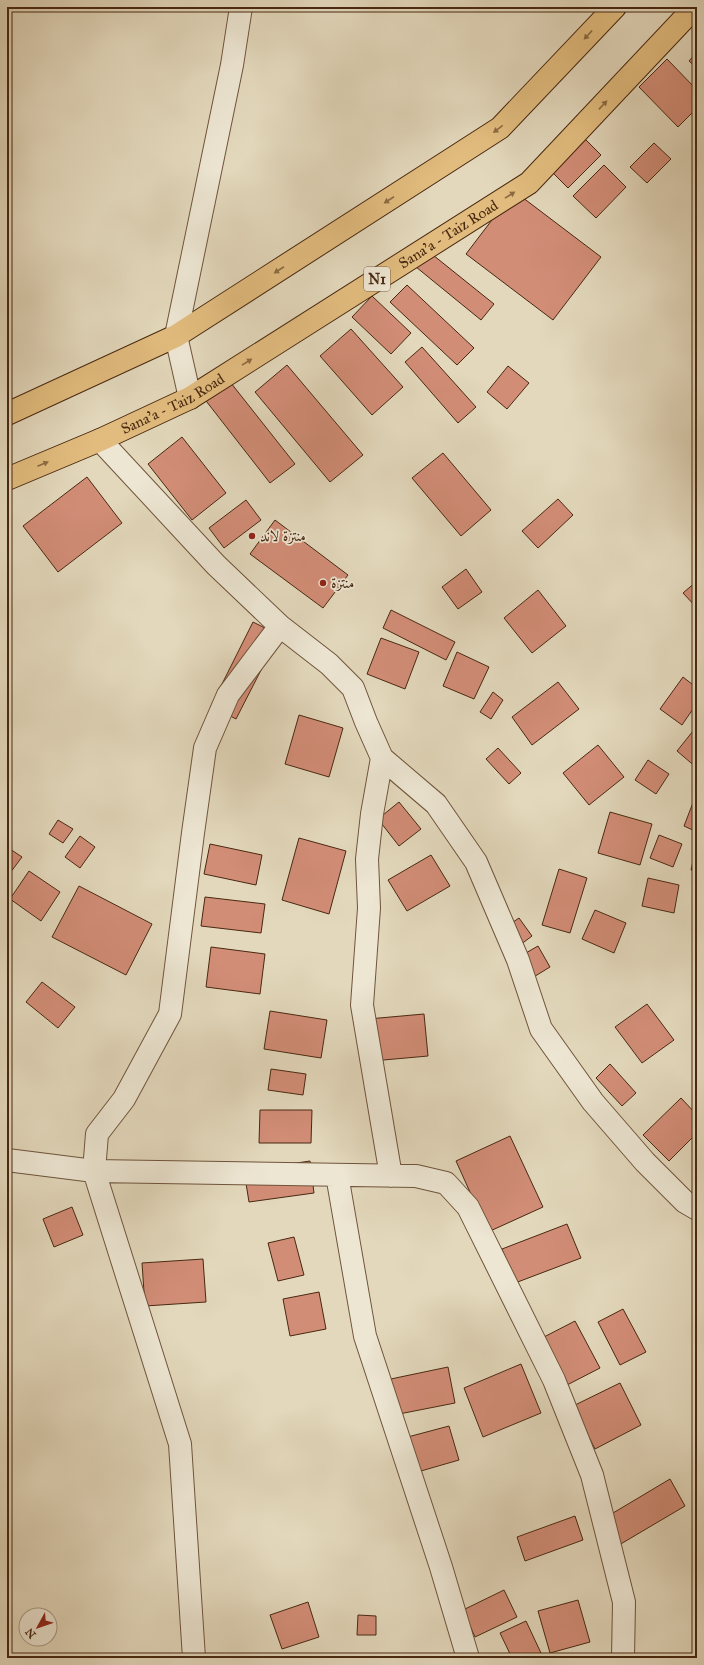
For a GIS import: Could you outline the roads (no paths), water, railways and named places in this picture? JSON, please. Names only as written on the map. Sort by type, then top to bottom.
[{"type":"highway","points":[[7,414],[176,336],[500,128],[615,7]]},
{"type":"highway","name":"Sana'a - Taiz Road","points":[[7,479],[100,440],[190,398],[529,182],[695,7]]},
{"type":"street","points":[[190,398],[176,336],[232,65],[241,7]]},
{"type":"street","points":[[100,440],[216,565],[280,626],[329,664],[353,688],[382,758],[436,804],[476,862],[518,960],[541,1029],[593,1102],[640,1156],[685,1202],[697,1209]]},
{"type":"street","points":[[194,1658],[180,1444],[94,1171],[97,1134],[124,1099],[170,1014],[205,748],[228,695],[280,626]]},
{"type":"street","points":[[382,758],[372,814],[367,859],[368,908],[362,1005],[391,1176]]},
{"type":"street","points":[[7,1160],[94,1171],[416,1176],[446,1183],[468,1207],[554,1380],[594,1483],[624,1602],[624,1658]]},
{"type":"street","points":[[337,1175],[365,1336],[441,1566],[468,1658]]},
{"type":"place","name":"منتزة لاند","points":[[252,536]]},
{"type":"place","name":"منتزة","points":[[323,583]]}]
